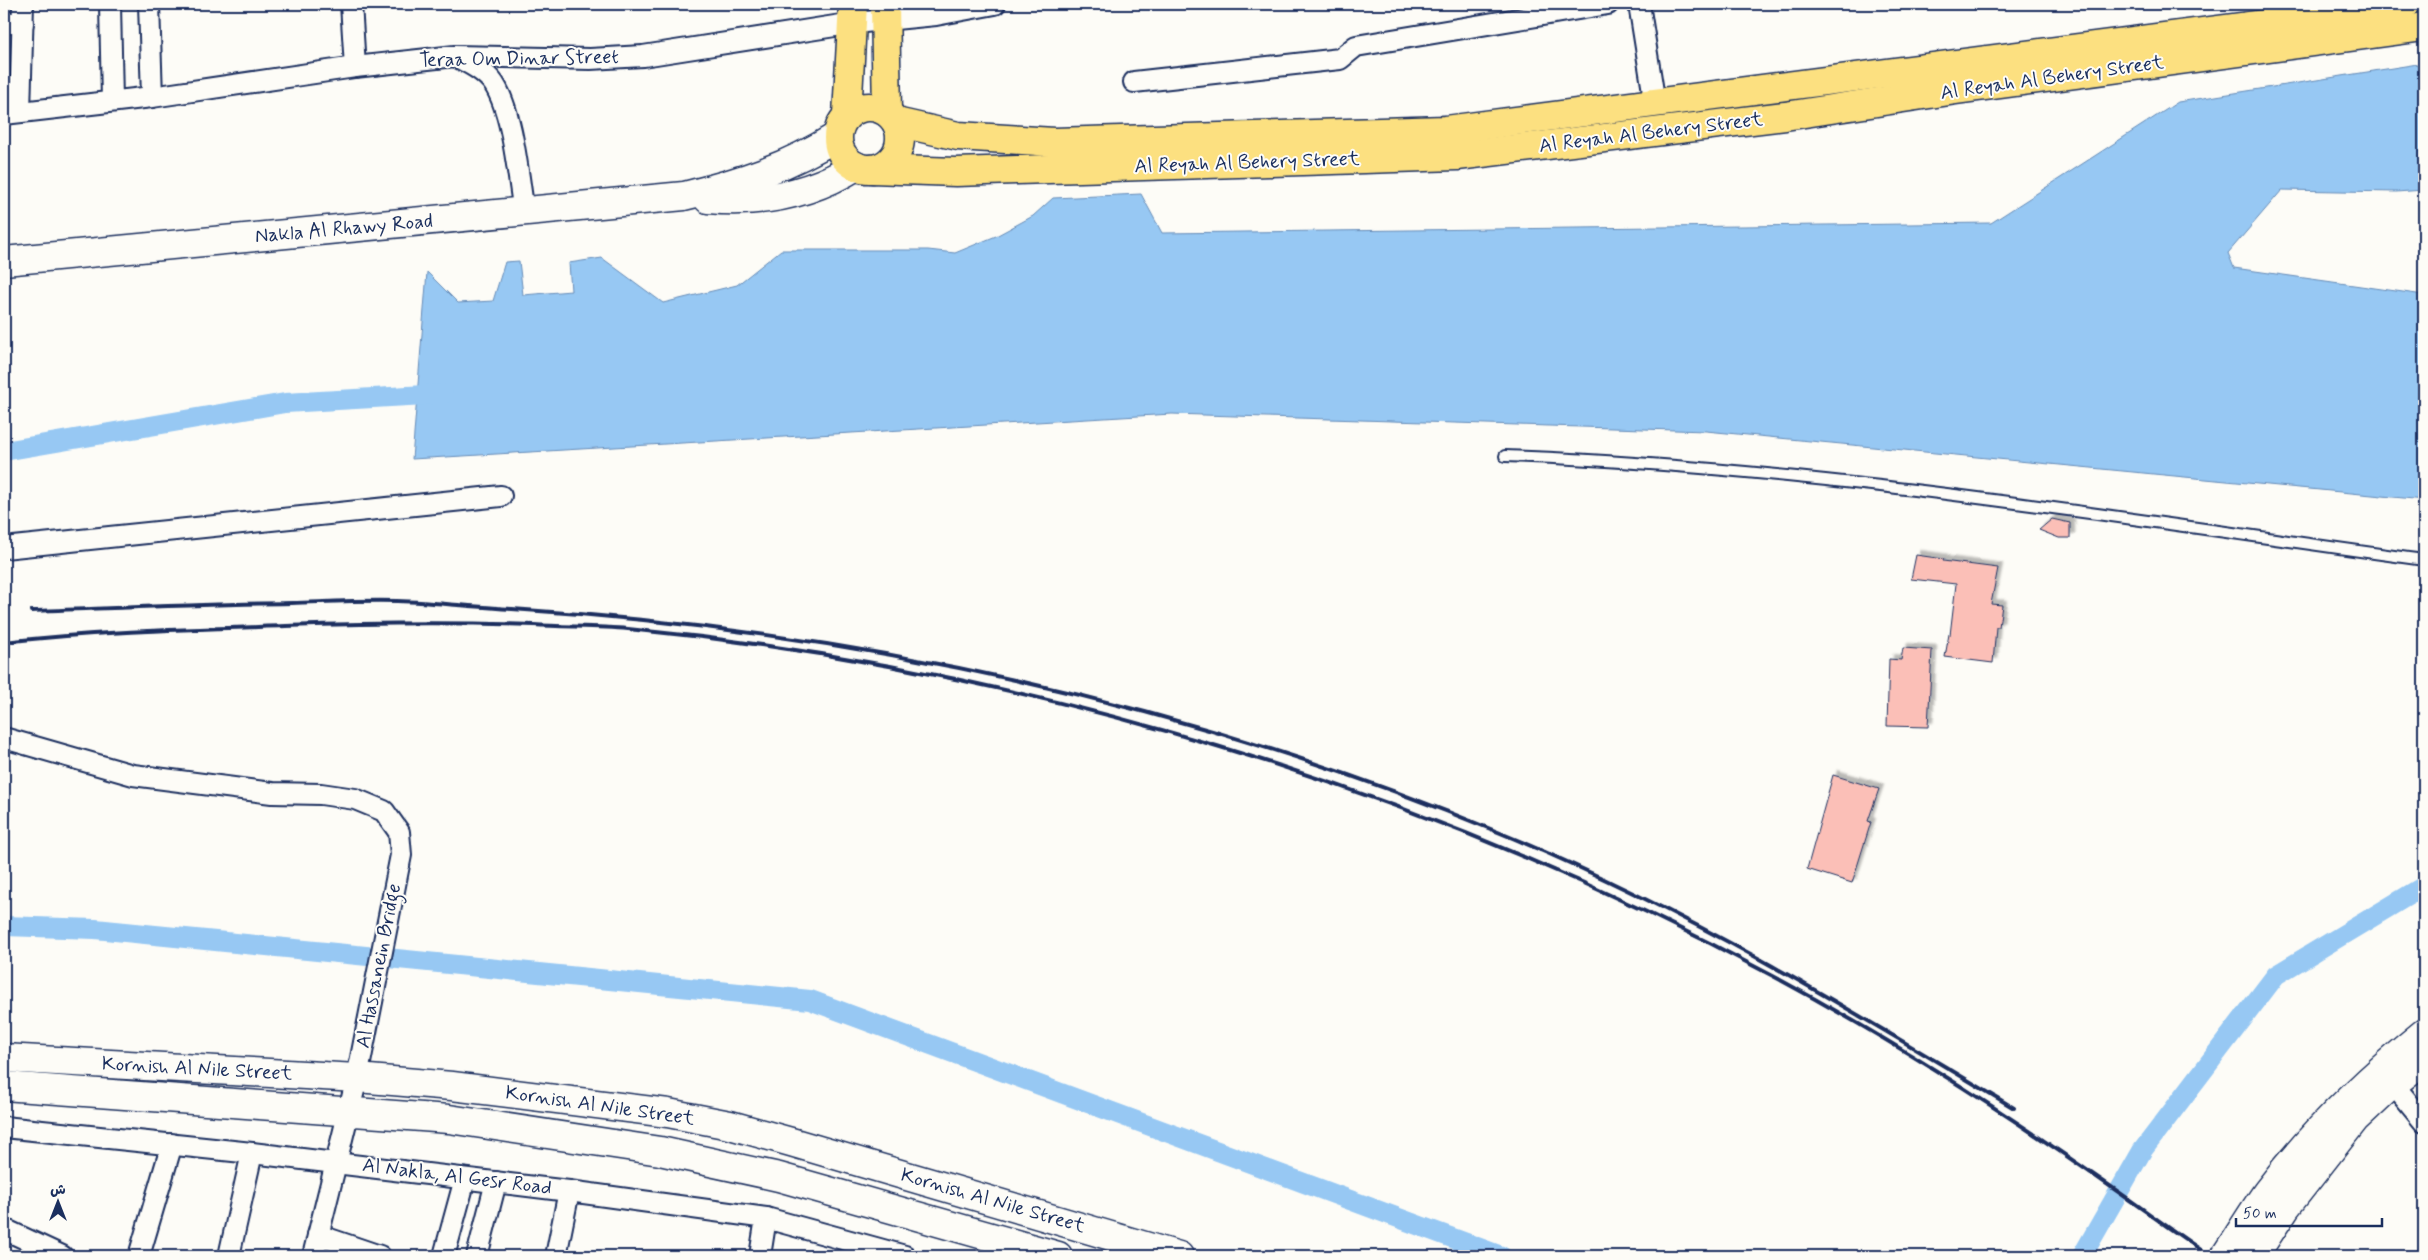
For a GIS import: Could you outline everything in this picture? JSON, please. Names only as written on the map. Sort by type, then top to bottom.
[{"type":"main road","name":"Al Reyah Al Behery Street","points":[[892,117],[958,136],[1054,142],[1427,131],[1492,126],[1655,104],[2300,12],[2405,4]]},
{"type":"main road","points":[[854,13],[842,125],[842,154],[848,162],[864,168],[884,165],[893,157],[899,146],[900,134],[892,117],[885,12]]},
{"type":"main road","name":"Al Reyah Al Behery Street","points":[[864,168],[956,172],[1457,156],[1785,116],[1956,90],[2424,27]]},
{"type":"main road","points":[[842,125],[856,109],[867,106],[892,117]]},
{"type":"main road","name":"Nakla Al Rhawy Road","points":[[4,260],[684,196],[749,179],[780,167],[810,153],[842,125]]},
{"type":"main road","points":[[956,172],[958,136]]},
{"type":"main road","name":"Nakla Al Rhawy Road","points":[[684,196],[735,201],[786,195],[864,168]]},
{"type":"main road","points":[[2254,1256],[2276,1200],[2302,1148],[2343,1105],[2424,1033]]},
{"type":"main road","name":"Kornish Al Nile Street","points":[[4,1058],[357,1078],[452,1086],[632,1108],[730,1125],[1179,1256]]},
{"type":"main road","points":[[2226,1256],[2276,1200],[2355,1119],[2393,1084],[2424,1060]]},
{"type":"main road","name":"Kornish Al Nile Street","points":[[4,1086],[348,1110],[449,1119],[660,1151],[720,1163],[1058,1256]]},
{"type":"street","points":[[110,4],[112,101]]},
{"type":"street","points":[[149,4],[152,97]]},
{"type":"street","points":[[351,4],[356,67]]},
{"type":"street","name":"Teraa Om Dinar Street","points":[[12,113],[152,97],[356,67],[455,56],[590,59],[643,56],[854,13],[885,12],[936,15],[995,4]]},
{"type":"street","points":[[1134,82],[1340,59],[1356,46],[1608,4]]},
{"type":"street","points":[[1639,4],[1655,104]]},
{"type":"street","points":[[12,113],[17,16]]},
{"type":"street","points":[[455,56],[482,73],[493,83],[504,102],[524,212]]},
{"type":"street","points":[[4,548],[501,496]]},
{"type":"street","name":"Al Hassanein Bridge","points":[[4,738],[133,775],[272,793],[320,794],[355,799],[384,811],[399,832],[401,855],[357,1078],[313,1256]]},
{"type":"street","points":[[2393,1084],[2424,1122]]},
{"type":"street","name":"Al Nakla, Al Gesr Road","points":[[4,1127],[172,1144],[465,1178],[766,1218],[905,1256]]},
{"type":"street","points":[[139,1256],[172,1144]]},
{"type":"street","points":[[229,1256],[252,1153]]},
{"type":"street","points":[[444,1256],[465,1178]]},
{"type":"street","points":[[477,1256],[496,1182]]},
{"type":"street","points":[[556,1256],[569,1191]]},
{"type":"street","points":[[760,1256],[766,1218]]},
{"type":"street","points":[[4,1230],[59,1256]]},
{"type":"street","points":[[318,1235],[380,1256]]},
{"type":"lane","points":[[1505,456],[1658,464],[1791,476],[2424,560]]},
{"type":"water","points":[[2424,63],[2424,190],[2396,192],[2282,190],[2228,253],[2234,268],[2424,295],[2424,500],[1706,431],[1172,414],[412,459],[427,272],[458,303],[493,301],[505,262],[519,261],[523,295],[571,291],[569,263],[602,258],[663,303],[737,285],[781,250],[928,250],[955,253],[996,236],[1033,216],[1053,198],[1141,194],[1162,233],[1991,223],[2178,102]]},
{"type":"building","points":[[2052,519],[2070,523],[2070,538],[2059,538],[2039,530]]},
{"type":"building","points":[[1916,555],[1944,559],[1943,561],[1998,568],[1991,604],[2002,605],[1999,627],[1996,627],[1993,663],[1945,657],[1950,635],[1956,584],[1911,579]]},
{"type":"building","points":[[1903,648],[1932,650],[1928,727],[1887,726],[1889,659],[1901,660]]},
{"type":"building","points":[[1833,775],[1879,789],[1868,821],[1871,822],[1852,883],[1807,869]]},
{"type":"waterway","points":[[4,451],[285,403],[443,394]]},
{"type":"waterway","points":[[2082,1256],[2142,1151],[2276,975],[2424,886]]},
{"type":"waterway","points":[[4,926],[95,929],[810,1000],[1501,1256]]},
{"type":"railway","points":[[31,611],[384,601],[440,603],[639,620],[764,635],[890,655],[1014,680],[1137,710],[1259,745],[1379,786],[1498,832],[1565,861],[1632,892],[1761,960],[2014,1108]]},
{"type":"railway","points":[[4,642],[145,631],[348,624],[472,623],[628,629],[777,647],[925,673],[1072,706],[1218,746],[1361,794],[1502,848],[1640,909],[1773,976],[1858,1023],[1982,1100],[2064,1154],[2210,1256]]}]
